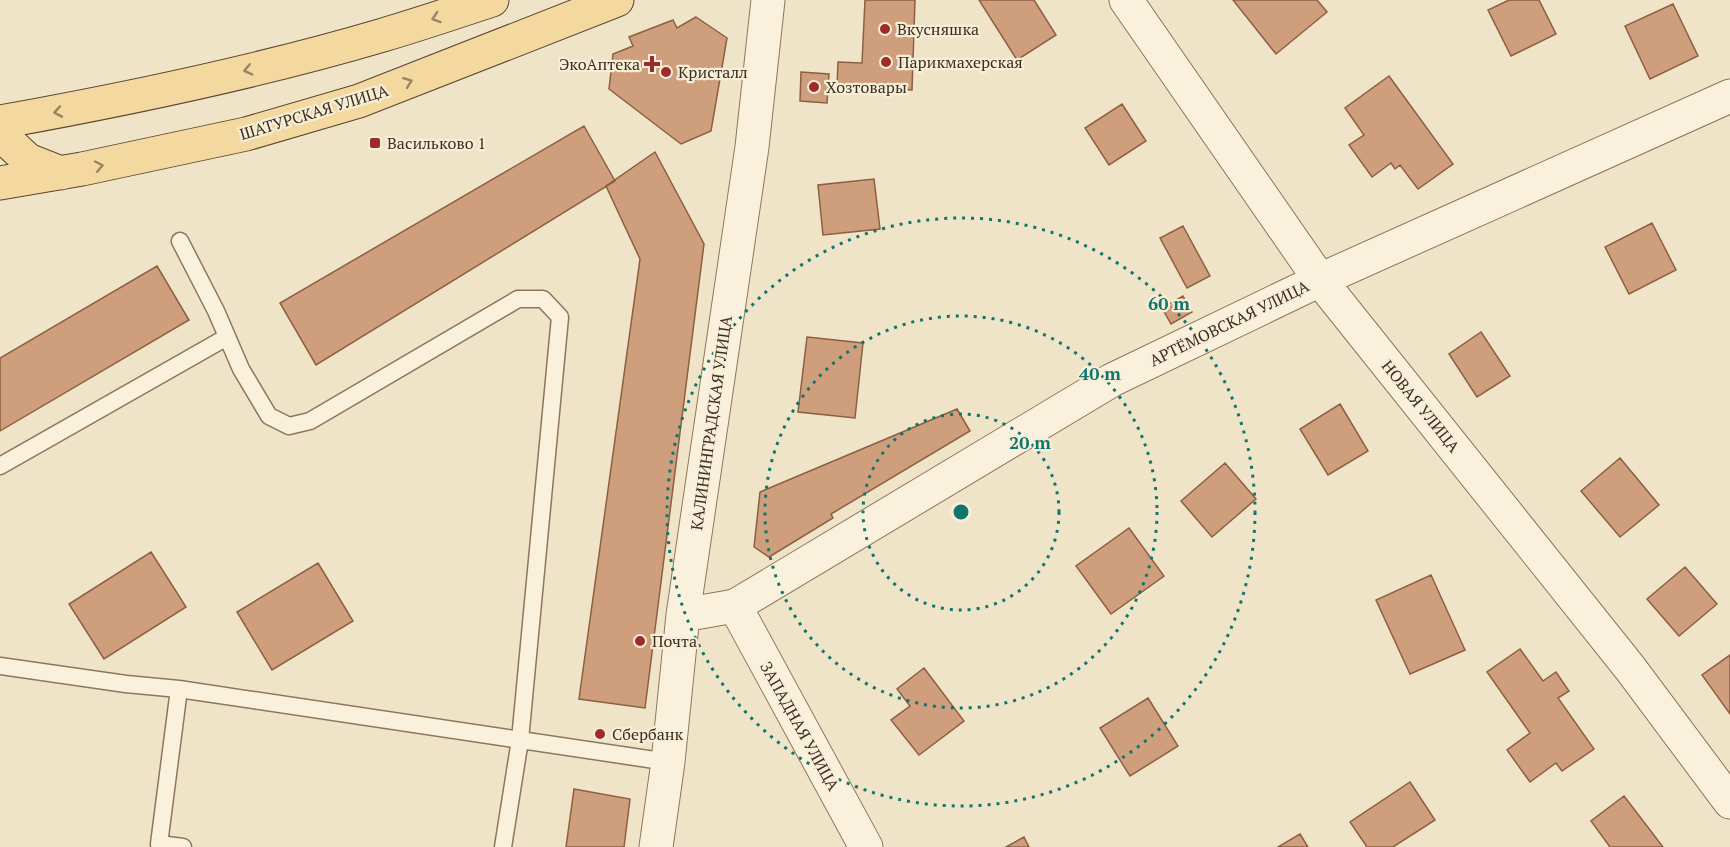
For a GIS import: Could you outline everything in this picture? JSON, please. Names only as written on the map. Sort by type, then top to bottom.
[{"type":"main road","points":[[0,122],[70,110],[251,69],[382,35],[492,0]]},
{"type":"main road","name":"ШАТУРСКАЯ УЛИЦА","points":[[0,183],[62,173],[246,134],[359,101],[617,0]]},
{"type":"main road","points":[[0,134],[28,160],[62,173]]},
{"type":"street","name":"КАЛИНИНГРАДСКАЯ УЛИЦА","points":[[656,847],[668,762],[683,615],[752,147],[768,0]]},
{"type":"street","name":"НОВАЯ УЛИЦА","points":[[1126,0],[1320,279],[1630,668],[1730,802]]},
{"type":"street","name":"АРТЁМОВСКАЯ УЛИЦА","points":[[683,615],[735,606],[1112,380],[1320,279],[1730,96]]},
{"type":"street","name":"ЗАПАДНАЯ УЛИЦА","points":[[735,606],[866,847]]},
{"type":"lane","points":[[180,241],[241,369],[269,416],[289,426],[310,421],[518,299],[543,299],[560,316],[520,740],[503,847]]},
{"type":"lane","points":[[0,466],[227,337]]},
{"type":"lane","points":[[0,666],[179,689],[668,762]]},
{"type":"lane","points":[[179,689],[159,844],[183,847]]},
{"type":"building","points":[[865,0],[915,0],[912,90],[837,87],[838,62],[862,63]]},
{"type":"building","points":[[979,0],[1034,0],[1056,35],[1017,60]]},
{"type":"building","points":[[1233,0],[1317,0],[1327,12],[1276,54]]},
{"type":"building","points":[[1509,0],[1539,0],[1556,34],[1511,56],[1488,10]]},
{"type":"building","points":[[1673,4],[1698,56],[1650,79],[1625,26]]},
{"type":"building","name":"Кристалл","points":[[696,17],[727,38],[711,131],[681,144],[609,89],[613,54],[633,46],[629,37],[673,20],[677,28]]},
{"type":"building","name":"Хозтовары","points":[[801,72],[829,74],[827,103],[800,101]]},
{"type":"building","points":[[1389,76],[1453,164],[1418,189],[1400,165],[1395,169],[1391,163],[1372,177],[1349,145],[1364,135],[1345,108]]},
{"type":"building","points":[[1122,104],[1146,141],[1109,165],[1085,128]]},
{"type":"building","points":[[584,126],[615,181],[316,365],[280,303]]},
{"type":"building","points":[[655,152],[704,244],[645,708],[579,699],[640,259],[606,186]]},
{"type":"building","points":[[874,179],[880,229],[823,235],[818,185]]},
{"type":"building","points":[[1652,223],[1676,270],[1629,294],[1605,247]]},
{"type":"building","points":[[1183,226],[1210,276],[1187,288],[1160,238]]},
{"type":"building","points":[[157,266],[189,320],[0,431],[0,358]]},
{"type":"building","points":[[1183,296],[1192,312],[1171,324],[1162,308]]},
{"type":"building","points":[[1481,332],[1510,376],[1477,397],[1449,354]]},
{"type":"building","points":[[807,337],[863,343],[855,418],[798,412]]},
{"type":"building","points":[[1340,404],[1368,451],[1328,475],[1300,429]]},
{"type":"building","points":[[957,409],[970,431],[831,514],[833,518],[769,557],[754,547],[760,492]]},
{"type":"building","points":[[1620,458],[1659,505],[1620,537],[1581,491]]},
{"type":"building","points":[[1225,463],[1256,499],[1212,537],[1181,501]]},
{"type":"building","points":[[1129,528],[1164,576],[1111,614],[1076,566]]},
{"type":"building","points":[[151,552],[186,607],[104,659],[69,604]]},
{"type":"building","points":[[318,563],[353,621],[272,670],[237,612]]},
{"type":"building","points":[[1685,567],[1717,604],[1679,636],[1647,599]]},
{"type":"building","points":[[1431,575],[1465,650],[1410,674],[1376,600]]},
{"type":"building","points":[[1520,649],[1543,681],[1556,672],[1569,691],[1558,698],[1594,749],[1562,771],[1556,763],[1530,782],[1507,750],[1530,733],[1487,672]]},
{"type":"building","points":[[1730,655],[1730,714],[1702,675]]},
{"type":"building","points":[[924,668],[964,721],[919,755],[891,720],[910,706],[897,689]]},
{"type":"building","points":[[1148,698],[1178,746],[1130,776],[1100,728]]},
{"type":"building","points":[[1410,782],[1435,820],[1393,847],[1367,847],[1350,822]]},
{"type":"building","points":[[574,789],[630,799],[624,847],[566,847]]},
{"type":"building","points":[[1624,796],[1663,847],[1610,847],[1591,821]]},
{"type":"building","points":[[1300,834],[1308,847],[1278,847]]},
{"type":"building","points":[[1024,837],[1029,847],[1006,847]]},
{"type":"place","name":"Вкусняшка","points":[[885,29]]},
{"type":"place","name":"Парикмахерская","points":[[886,62]]},
{"type":"place","name":"ЭкоАптека","points":[[652,64]]},
{"type":"place","name":"Кристалл","points":[[666,72]]},
{"type":"place","name":"Хозтовары","points":[[814,87]]},
{"type":"place","name":"Васильково 1","points":[[375,143]]},
{"type":"place","name":"Почта","points":[[640,641]]},
{"type":"place","name":"Сбербанк","points":[[600,734]]}]
